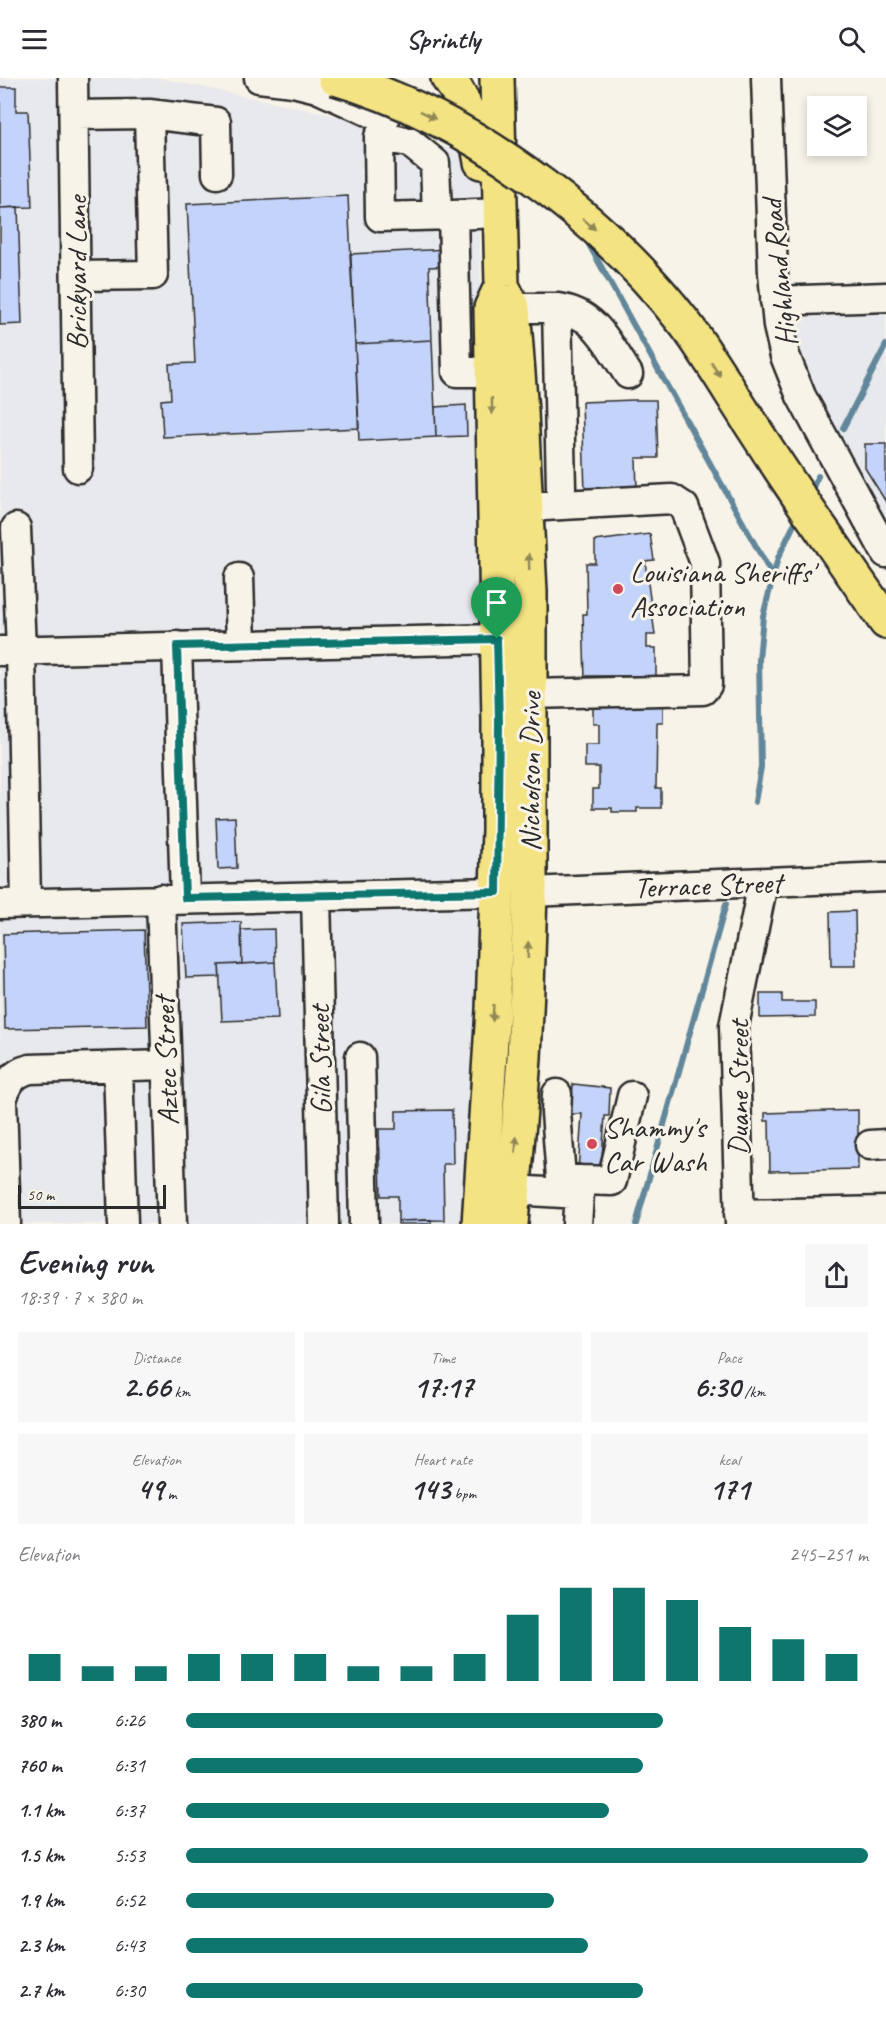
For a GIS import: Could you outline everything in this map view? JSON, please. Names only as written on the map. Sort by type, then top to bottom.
[{"type":"main road","points":[[334,78],[419,111],[500,155],[559,199],[626,258],[686,326],[764,445],[886,622]]},
{"type":"main road","points":[[448,78],[472,122],[485,184],[499,207]]},
{"type":"main road","name":"Nicholson Drive","points":[[497,78],[499,207],[524,456],[530,694],[530,892],[524,1059],[511,1224]]},
{"type":"main road","name":"Nicholson Drive","points":[[479,1224],[493,1010],[497,892],[499,722],[491,308],[507,297]]},
{"type":"street","name":"Brickyard Lane","points":[[73,78],[78,468]]},
{"type":"street","points":[[259,78],[293,82],[317,88],[409,142],[435,163],[445,215],[457,372],[492,372]]},
{"type":"street","points":[[384,78],[387,129],[379,137],[380,217],[445,215],[499,207]]},
{"type":"street","name":"Highland Road","points":[[766,78],[775,301],[783,348],[794,380],[886,553]]},
{"type":"street","points":[[76,276],[153,275],[148,114]]},
{"type":"street","points":[[74,115],[148,114],[216,122],[217,174]]},
{"type":"street","points":[[507,297],[576,312],[592,322],[628,374]]},
{"type":"street","points":[[775,301],[886,297]]},
{"type":"street","points":[[557,308],[561,488]]},
{"type":"street","points":[[524,456],[560,454]]},
{"type":"street","points":[[526,507],[672,499],[684,507],[705,563],[707,685],[703,690],[530,694]]},
{"type":"street","points":[[16,528],[10,650],[13,904],[497,892]]},
{"type":"street","points":[[239,578],[241,644]]},
{"type":"street","points":[[10,650],[497,639]]},
{"type":"street","name":"Aztec Street","points":[[172,1224],[166,1065],[173,899],[177,646]]},
{"type":"street","name":"Terrace Street","points":[[530,892],[886,877]]},
{"type":"street","name":"Duane Street","points":[[740,1219],[734,1026],[763,882]]},
{"type":"street","name":"Gila Street","points":[[316,896],[324,1224]]},
{"type":"street","points":[[360,1057],[364,1224]]},
{"type":"street","points":[[6,1224],[2,1101],[4,1091],[15,1075],[30,1069],[166,1065]]},
{"type":"street","points":[[118,1067],[123,1224]]},
{"type":"street","points":[[557,1094],[556,1112],[561,1178],[580,1187]]},
{"type":"street","points":[[513,1190],[580,1187],[612,1181],[632,1096]]},
{"type":"street","points":[[577,1224],[580,1187]]},
{"type":"street","points":[[740,1219],[886,1211]]},
{"type":"shaded area","points":[[0,78],[160,78],[350,119],[475,156],[479,181],[480,240],[485,860],[466,1224],[0,1224]]},
{"type":"shaded area","points":[[886,313],[886,528],[811,385],[794,337],[791,320],[794,317]]},
{"type":"building","points":[[0,87],[16,87],[16,111],[28,111],[32,207],[0,208]]},
{"type":"building","points":[[348,196],[359,428],[163,437],[161,400],[171,399],[169,364],[195,363],[187,204]]},
{"type":"building","points":[[18,207],[22,324],[0,325],[0,208]]},
{"type":"building","points":[[448,249],[449,266],[429,267],[432,340],[355,344],[350,254]]},
{"type":"building","points":[[432,340],[436,437],[359,441],[355,344]]},
{"type":"building","name":"Louisiana Sheriffs' Association","points":[[656,400],[658,458],[636,458],[637,491],[585,493],[582,402]]},
{"type":"building","points":[[466,405],[467,436],[436,437],[435,407]]},
{"type":"building","points":[[865,444],[886,444],[886,502],[865,468]]},
{"type":"building","name":"Louisiana Sheriffs' Association","points":[[650,534],[654,560],[645,561],[655,635],[647,635],[647,648],[656,648],[656,677],[645,679],[644,676],[587,676],[585,679],[583,614],[587,614],[586,563],[595,563],[595,541]]},
{"type":"building","points":[[663,705],[663,723],[657,723],[656,788],[661,788],[661,808],[637,808],[637,812],[612,812],[612,808],[593,808],[593,789],[599,789],[599,767],[585,767],[585,745],[599,745],[599,724],[593,724],[593,706]]},
{"type":"building","points":[[235,817],[237,868],[218,869],[216,818]]},
{"type":"building","points":[[855,911],[856,966],[831,966],[830,912]]},
{"type":"building","points":[[241,922],[242,964],[219,965],[220,977],[186,978],[183,924]]},
{"type":"building","points":[[274,929],[275,962],[242,964],[241,930]]},
{"type":"building","points":[[144,930],[147,1026],[5,1029],[3,934]]},
{"type":"building","points":[[275,962],[278,1019],[222,1021],[219,965]]},
{"type":"building","points":[[760,994],[782,994],[782,1002],[815,1002],[815,1017],[760,1018]]},
{"type":"building","name":"Shammy's Car Wash","points":[[573,1084],[610,1088],[609,1116],[605,1116],[601,1173],[578,1172],[582,1114],[571,1114]]},
{"type":"building","points":[[452,1110],[453,1164],[443,1164],[444,1220],[398,1221],[398,1196],[381,1196],[379,1129],[396,1129],[396,1111]]},
{"type":"building","points":[[858,1110],[858,1169],[770,1171],[769,1121],[765,1121],[765,1113]]},
{"type":"building","points":[[431,1220],[431,1224],[398,1224],[398,1221]]},
{"type":"waterway","points":[[587,241],[773,577]]},
{"type":"waterway","points":[[843,428],[886,345]]},
{"type":"waterway","points":[[809,495],[818,476]]},
{"type":"waterway","points":[[755,802],[761,767],[759,660],[763,616],[778,558],[799,514]]},
{"type":"waterway","points":[[636,1224],[726,904]]},
{"type":"place","name":"Louisiana Sheriffs' Association","points":[[618,589]]},
{"type":"place","name":"Shammy's Car Wash","points":[[592,1144]]},
{"type":"route","points":[[497,639],[499,722],[497,892],[185,898],[177,646],[497,639]]}]
